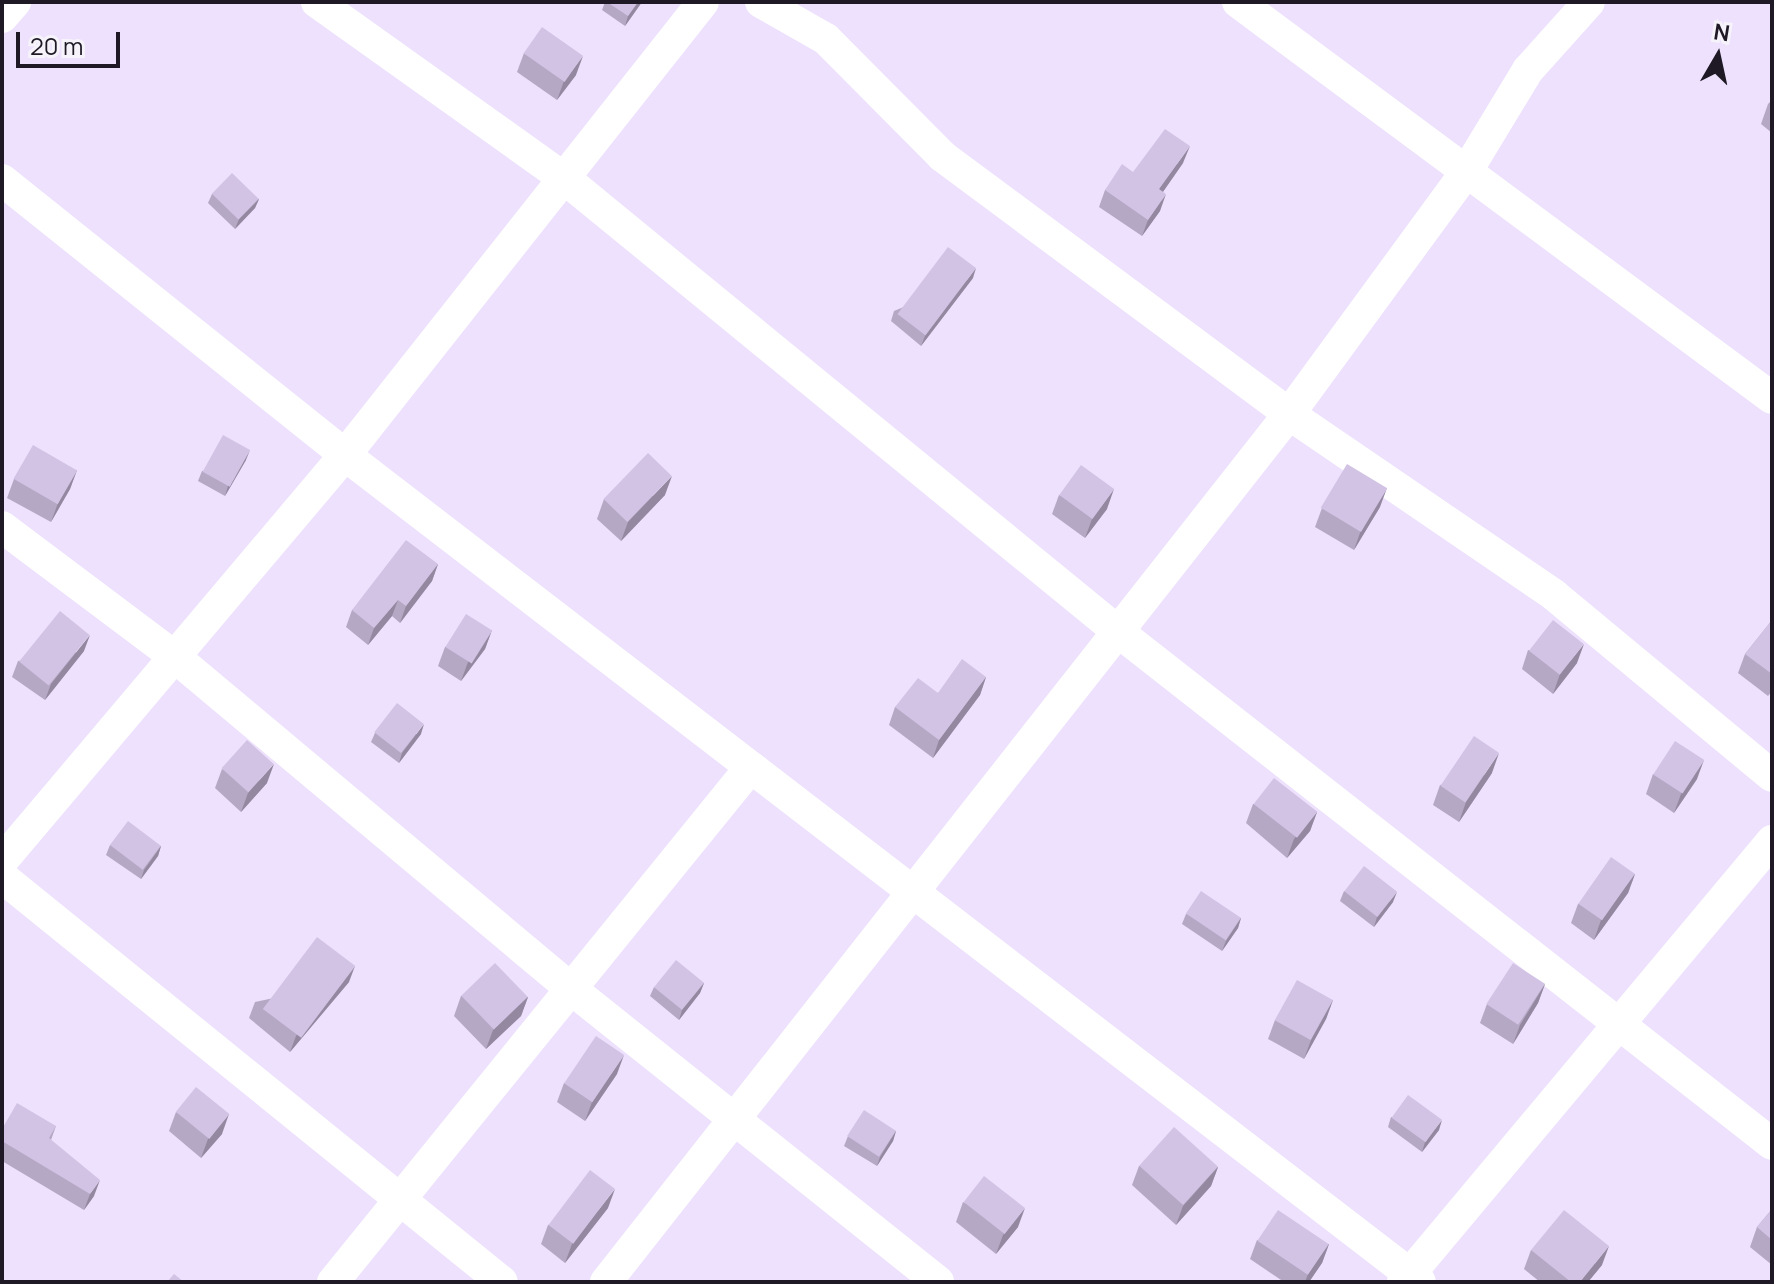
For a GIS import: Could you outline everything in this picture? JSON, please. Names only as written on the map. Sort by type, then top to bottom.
[{"type":"street","points":[[2,17],[15,2]]},
{"type":"street","points":[[317,2],[564,178],[1116,630],[1772,1144]]},
{"type":"street","points":[[2,861],[345,455],[703,2]]},
{"type":"street","points":[[761,2],[826,39],[942,156],[1289,414],[1554,595],[1772,776]]},
{"type":"street","points":[[1238,2],[1468,169],[1772,398]]},
{"type":"street","points":[[606,1282],[1289,414],[1468,169],[1528,70],[1589,2]]},
{"type":"street","points":[[2,180],[345,455],[913,891],[1411,1279],[1772,841]]},
{"type":"street","points":[[2,527],[175,657],[570,988],[938,1282]]},
{"type":"street","points":[[333,1282],[403,1202],[570,988],[751,767]]},
{"type":"street","points":[[2,877],[502,1282]]},
{"type":"building","points":[[607,2],[638,2],[628,16]]},
{"type":"building","points":[[542,27],[583,56],[565,82],[524,53]]},
{"type":"building","points":[[1165,129],[1190,146],[1159,189],[1166,194],[1148,220],[1105,190],[1122,164],[1133,172]]},
{"type":"building","points":[[232,173],[259,199],[238,220],[212,194]]},
{"type":"building","points":[[948,247],[976,268],[925,335],[897,314]]},
{"type":"building","points":[[223,435],[250,450],[230,487],[203,472]]},
{"type":"building","points":[[33,445],[77,470],[58,504],[14,479]]},
{"type":"building","points":[[648,453],[672,476],[627,522],[604,499]]},
{"type":"building","points":[[1347,464],[1387,488],[1361,532],[1321,508]]},
{"type":"building","points":[[1081,465],[1114,489],[1092,519],[1059,495]]},
{"type":"building","points":[[406,540],[438,564],[406,606],[398,600],[374,628],[352,610]]},
{"type":"building","points":[[60,611],[90,635],[49,685],[19,662]]},
{"type":"building","points":[[466,614],[492,630],[472,664],[445,647]]},
{"type":"building","points":[[1553,620],[1584,644],[1560,675],[1529,651]]},
{"type":"building","points":[[1772,620],[1772,674],[1745,654]]},
{"type":"building","points":[[962,659],[986,677],[939,740],[895,707],[918,678],[938,693]]},
{"type":"building","points":[[397,703],[424,724],[401,753],[374,732]]},
{"type":"building","points":[[1474,736],[1499,753],[1465,803],[1440,786]]},
{"type":"building","points":[[247,740],[274,764],[248,792],[222,768]]},
{"type":"building","points":[[1675,741],[1704,760],[1683,794],[1653,775]]},
{"type":"building","points":[[1274,778],[1317,812],[1297,838],[1254,804]]},
{"type":"building","points":[[128,821],[161,846],[143,870],[110,845]]},
{"type":"building","points":[[1611,857],[1635,874],[1602,920],[1578,904]]},
{"type":"building","points":[[1364,866],[1397,892],[1377,917],[1344,891]]},
{"type":"building","points":[[1201,891],[1241,918],[1226,940],[1186,913]]},
{"type":"building","points":[[317,937],[355,966],[301,1038],[263,1009]]},
{"type":"building","points":[[676,960],[704,983],[682,1010],[654,987]]},
{"type":"building","points":[[495,963],[528,997],[494,1029],[461,996]]},
{"type":"building","points":[[1513,963],[1545,984],[1518,1025],[1486,1004]]},
{"type":"building","points":[[1297,980],[1333,1000],[1311,1040],[1275,1020]]},
{"type":"building","points":[[596,1036],[624,1055],[592,1102],[564,1083]]},
{"type":"building","points":[[196,1087],[229,1114],[209,1139],[176,1112]]},
{"type":"building","points":[[1408,1095],[1442,1120],[1426,1142],[1392,1118]]},
{"type":"building","points":[[17,1103],[56,1126],[49,1138],[100,1180],[90,1194],[2,1141],[2,1129]]},
{"type":"building","points":[[864,1110],[896,1131],[879,1157],[847,1136]]},
{"type":"building","points":[[1174,1127],[1218,1166],[1183,1205],[1139,1166]]},
{"type":"building","points":[[590,1170],[615,1189],[573,1244],[548,1225]]},
{"type":"building","points":[[984,1176],[1025,1208],[1005,1234],[964,1202]]},
{"type":"building","points":[[1772,1209],[1772,1240],[1757,1227]]},
{"type":"building","points":[[1278,1210],[1329,1244],[1308,1275],[1257,1241]]},
{"type":"building","points":[[1564,1210],[1609,1246],[1580,1282],[1571,1282],[1531,1250]]},
{"type":"building","points":[[174,1274],[184,1282],[167,1282]]}]
